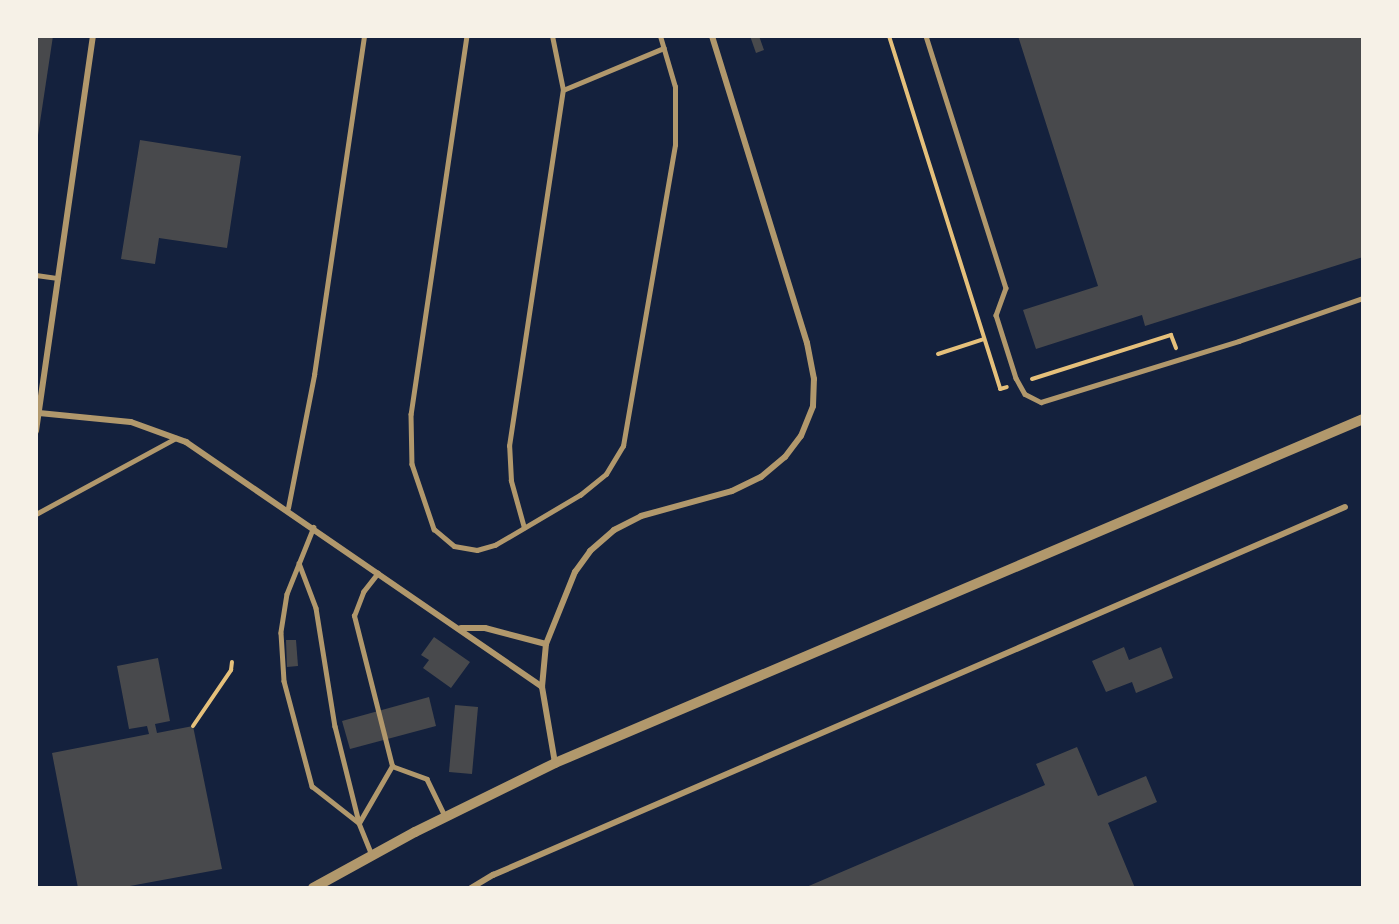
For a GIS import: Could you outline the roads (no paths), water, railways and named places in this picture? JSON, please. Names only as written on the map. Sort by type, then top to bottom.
[{"type":"street","points":[[36,431],[93,36]]},
{"type":"street","points":[[555,763],[542,687],[546,644],[575,572],[590,551],[614,530],[641,516],[732,491],[761,477],[785,458],[801,436],[813,406],[814,379],[807,343],[712,36]]},
{"type":"street","points":[[39,413],[131,422],[176,438],[219,461],[542,687]]},
{"type":"street","points":[[313,888],[446,816],[555,763],[1363,419]]},
{"type":"street","points":[[471,888],[504,870],[1345,507]]},
{"type":"street","points":[[460,628],[485,628],[546,644]]},
{"type":"lane","points":[[288,508],[315,375],[364,36]]},
{"type":"lane","points":[[467,36],[411,414],[412,464],[434,529],[454,546],[477,550],[524,528],[606,474],[623,446],[675,145],[675,87],[660,36]]},
{"type":"lane","points":[[524,528],[511,481],[509,446],[563,90],[552,36]]},
{"type":"lane","points":[[926,36],[1006,288],[996,315],[1016,378],[1025,394],[1041,402],[1239,341],[1363,298]]},
{"type":"lane","points":[[563,90],[664,48]]},
{"type":"lane","points":[[36,275],[58,278]]},
{"type":"lane","points":[[36,371],[45,372]]},
{"type":"lane","points":[[36,514],[176,438]]},
{"type":"lane","points":[[314,527],[287,594],[281,633],[284,681],[299,750],[312,786],[359,823]]},
{"type":"lane","points":[[299,563],[316,608],[335,726],[359,823],[372,855]]},
{"type":"lane","points":[[359,823],[392,766],[354,616],[363,592],[379,572]]},
{"type":"lane","points":[[392,766],[427,779],[446,816]]}]
